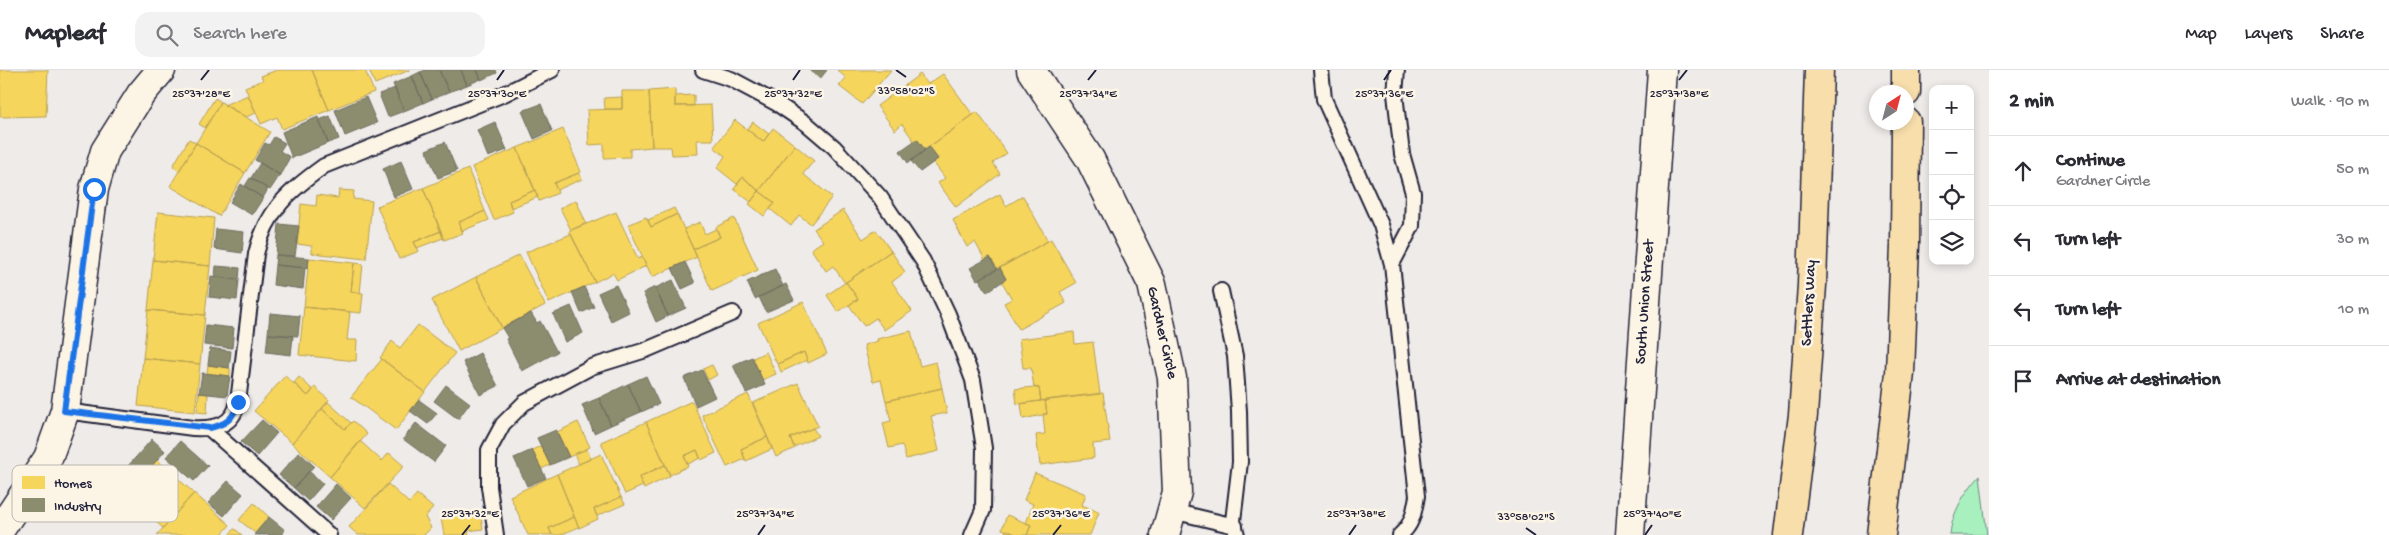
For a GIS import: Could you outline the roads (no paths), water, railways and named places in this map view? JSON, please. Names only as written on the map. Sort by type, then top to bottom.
[{"type":"highway","name":"Settlers Way","points":[[1788,535],[1803,415],[1812,295],[1819,70]]},
{"type":"highway","points":[[1906,70],[1906,85]]},
{"type":"highway","points":[[1881,535],[1900,374],[1905,245],[1906,130]]},
{"type":"street","points":[[43,465],[48,458],[64,411],[94,189],[102,160],[105,151],[141,94],[161,70]]},
{"type":"street","name":"Gardner Circle","points":[[1031,70],[1090,159],[1152,284],[1172,378],[1177,492],[1168,523]]},
{"type":"street","name":"South Union Street","points":[[1630,535],[1662,70]]},
{"type":"street","points":[[0,530],[12,512]]},
{"type":"lane","points":[[64,411],[210,428],[228,422],[236,412],[260,234],[279,203],[302,182],[324,166],[504,94],[552,70]]},
{"type":"lane","points":[[702,70],[731,79],[776,103],[807,124],[834,147],[880,197],[923,261],[948,314],[973,380],[984,448],[983,510],[972,535]]},
{"type":"lane","points":[[1321,70],[1324,99],[1381,226],[1392,264],[1417,496],[1413,517],[1408,529],[1400,535]]},
{"type":"lane","points":[[1392,264],[1412,226],[1413,193],[1402,154],[1395,94],[1397,70]]},
{"type":"lane","points":[[1168,523],[1236,531],[1240,462],[1236,356],[1221,291]]},
{"type":"lane","points":[[496,535],[489,487],[489,450],[503,424],[524,403],[591,367],[646,350],[733,312]]},
{"type":"lane","points":[[210,428],[329,535]]}]
